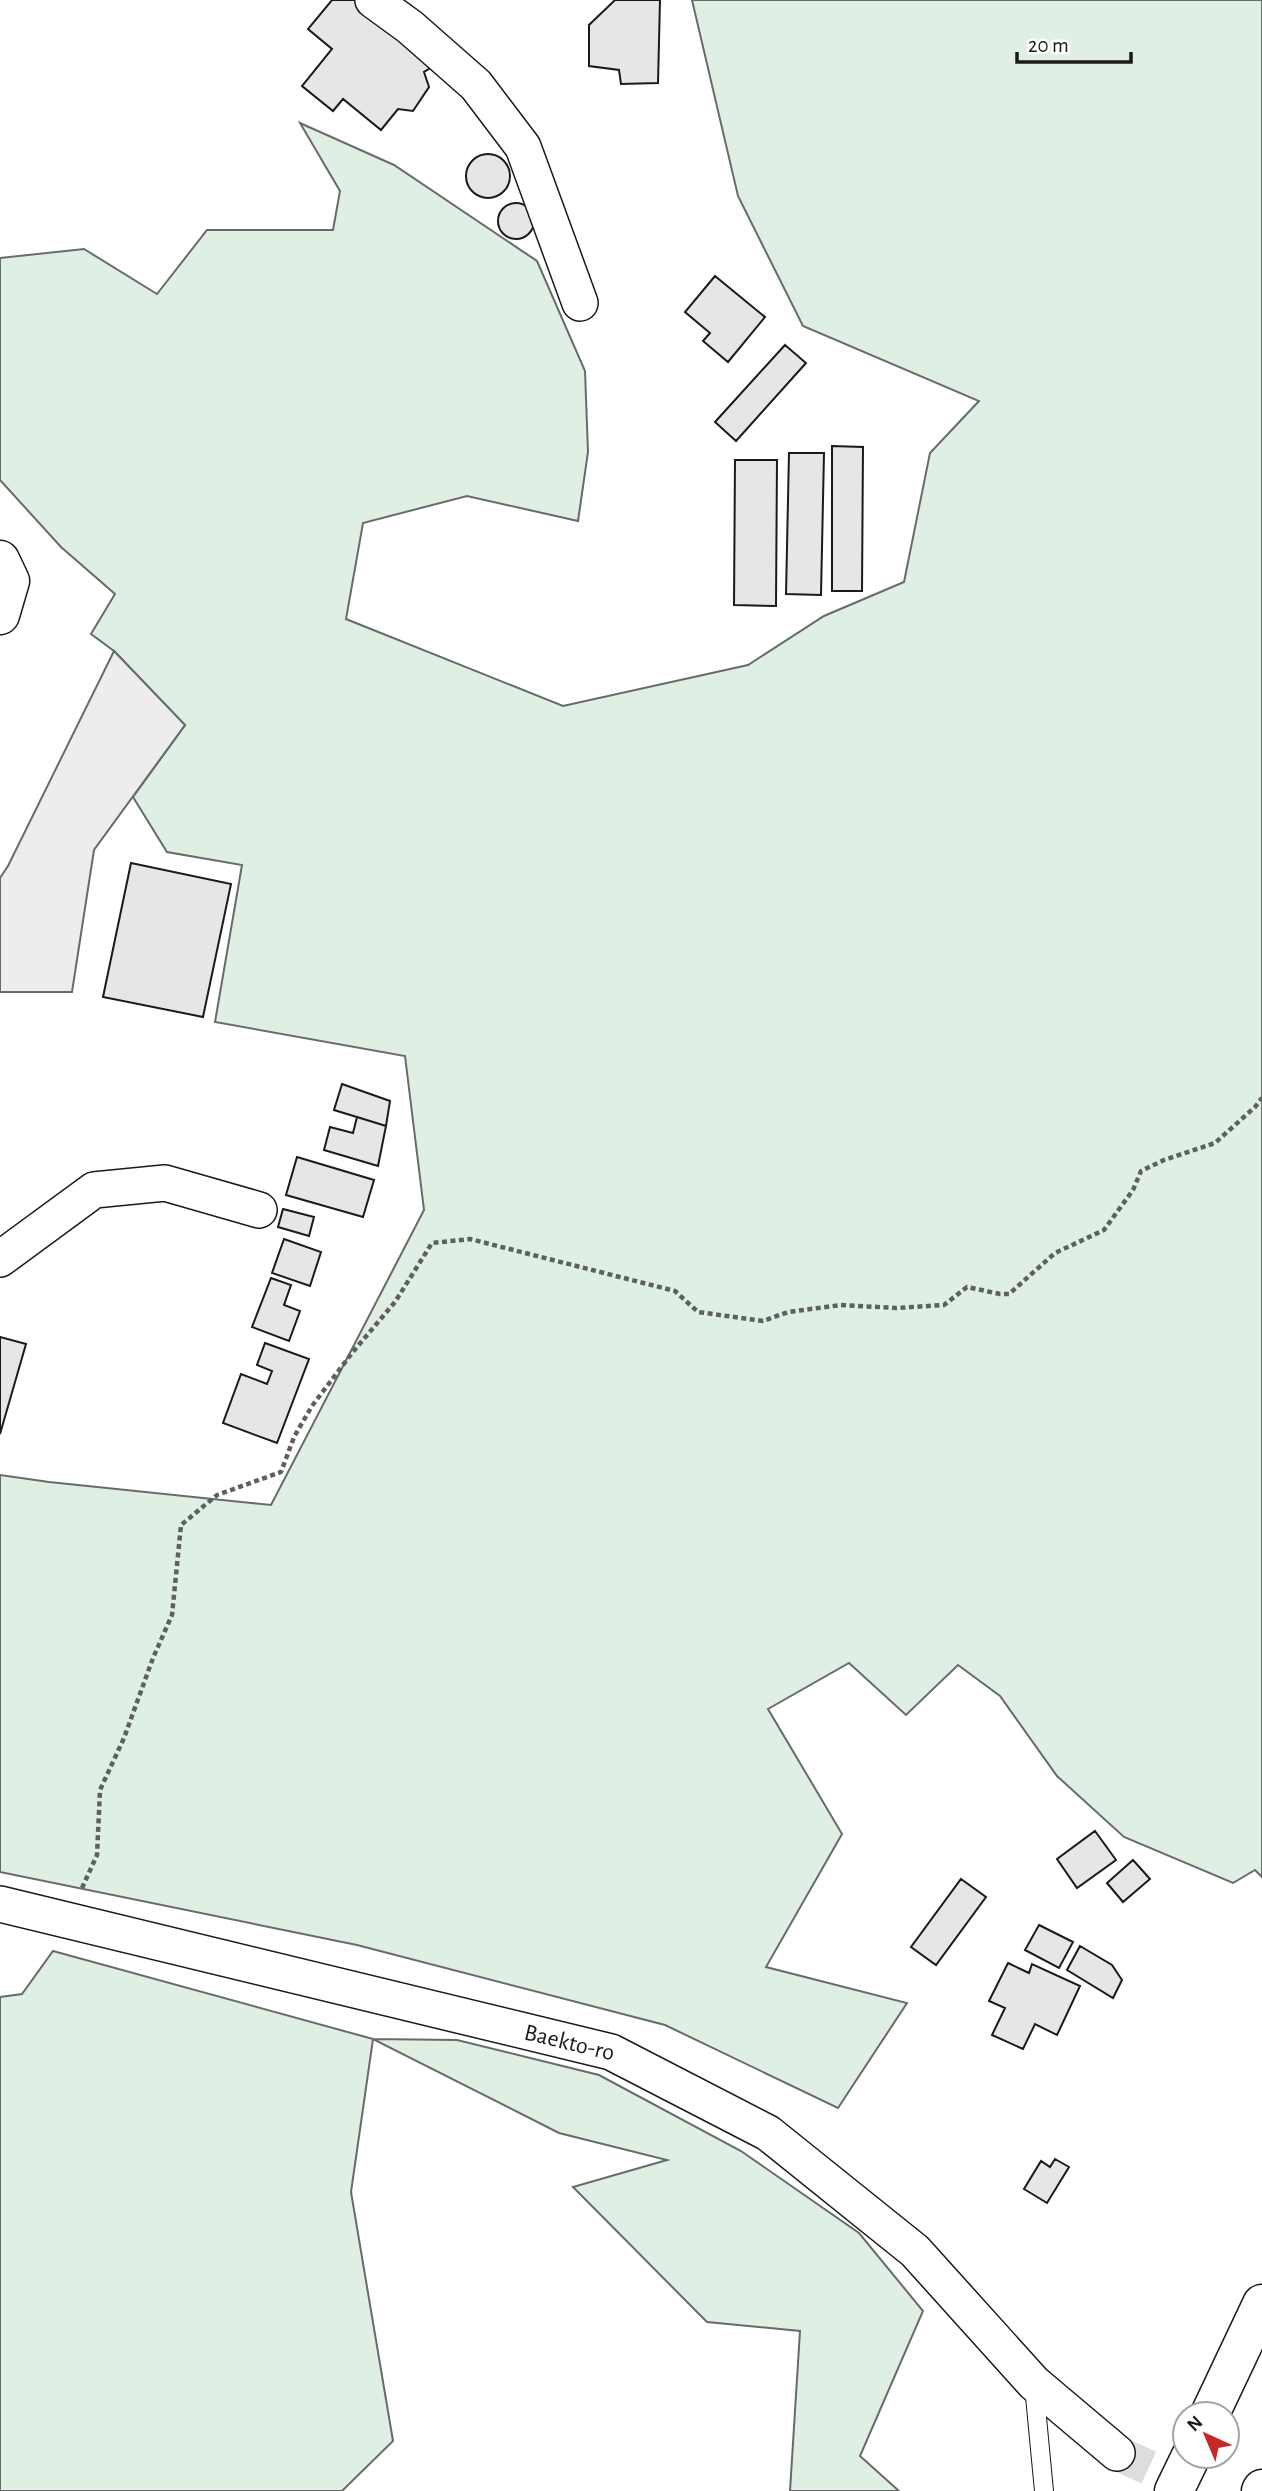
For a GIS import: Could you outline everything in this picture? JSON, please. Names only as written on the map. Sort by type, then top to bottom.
[{"type":"main road","points":[[0,560],[10,582],[0,615]]},
{"type":"main road","points":[[1216,2400],[1262,2304]]},
{"type":"main road","points":[[1174,2491],[1184,2470]]},
{"type":"street","points":[[373,0],[410,27],[477,85],[523,147],[580,303]]},
{"type":"street","points":[[0,1259],[94,1190],[165,1182],[260,1210]]},
{"type":"street","name":"Baekto-ro","points":[[0,1904],[611,2052],[768,2133],[915,2251],[1034,2383],[1117,2453]]},
{"type":"lane","points":[[1034,2383],[1044,2491]]},
{"type":"path","points":[[77,1924],[78,1895],[97,1855],[100,1790],[124,1738],[172,1615],[181,1525],[217,1495],[281,1472],[295,1437],[312,1406],[352,1353],[396,1302],[432,1243],[470,1239],[675,1291],[698,1311],[764,1321],[788,1312],[841,1306],[896,1308],[944,1305],[967,1287],[1009,1294],[1055,1253],[1104,1230],[1133,1190],[1141,1171],[1164,1160],[1215,1143],[1262,1098]]},
{"type":"green space","points":[[692,0],[1262,0],[1262,1877],[1255,1870],[1233,1883],[1124,1837],[1057,1776],[1000,1696],[958,1665],[906,1715],[849,1663],[768,1709],[842,1834],[766,1967],[907,2003],[838,2108],[665,2025],[357,1945],[0,1872],[0,1475],[271,1505],[424,1210],[405,1056],[215,1022],[242,865],[167,852],[133,797],[185,725],[114,651],[91,634],[115,594],[61,547],[0,480],[0,258],[84,249],[157,294],[207,230],[333,230],[340,191],[300,123],[394,165],[537,261],[585,371],[588,452],[578,521],[467,496],[363,523],[346,619],[563,706],[748,665],[824,616],[904,582],[930,453],[979,401],[803,326],[738,196]]},
{"type":"green space","points":[[53,1951],[373,2039],[351,2192],[393,2441],[342,2491],[0,2491],[0,1997],[22,1994]]},
{"type":"green space","points":[[373,2039],[457,2040],[599,2075],[741,2151],[859,2233],[923,2311],[860,2456],[899,2491],[790,2491],[800,2331],[707,2322],[573,2187],[667,2160],[559,2133]]},
{"type":"shaded area","points":[[114,651],[185,725],[94,850],[72,992],[0,992],[0,878]]},
{"type":"building","points":[[332,0],[359,0],[437,64],[424,72],[429,87],[413,111],[398,109],[381,130],[343,99],[333,111],[302,86],[332,49],[308,29]]},
{"type":"building","points":[[615,0],[660,0],[658,83],[621,84],[619,70],[589,66],[589,25]]},
{"type":"building","points":[[488,154],[497,155],[504,160],[509,167],[509,185],[504,192],[497,197],[488,198],[479,197],[472,192],[467,185],[466,176],[467,167],[472,160],[479,155]]},
{"type":"building","points":[[516,203],[529,208],[534,221],[529,234],[516,239],[503,234],[498,221],[503,208]]},
{"type":"building","points":[[715,276],[765,317],[728,362],[703,341],[710,333],[685,312]]},
{"type":"building","points":[[785,345],[806,363],[736,441],[715,422]]},
{"type":"building","points":[[832,446],[863,447],[862,591],[832,591]]},
{"type":"building","points":[[789,453],[824,453],[821,595],[786,594]]},
{"type":"building","points":[[735,460],[777,460],[776,606],[734,605]]},
{"type":"building","points":[[131,863],[231,884],[203,1017],[103,997]]},
{"type":"building","points":[[342,1084],[390,1101],[386,1126],[334,1110]]},
{"type":"building","points":[[357,1117],[386,1126],[378,1166],[324,1150],[330,1127],[353,1133]]},
{"type":"building","points":[[297,1157],[374,1180],[363,1217],[286,1195]]},
{"type":"building","points":[[283,1209],[314,1217],[309,1236],[278,1227]]},
{"type":"building","points":[[284,1239],[321,1252],[310,1286],[272,1273]]},
{"type":"building","points":[[271,1278],[291,1285],[284,1305],[300,1311],[289,1341],[252,1327]]},
{"type":"building","points":[[0,1337],[26,1344],[0,1434]]},
{"type":"building","points":[[265,1343],[309,1359],[277,1443],[223,1423],[241,1374],[267,1384],[272,1371],[257,1365]]},
{"type":"building","points":[[1095,1831],[1116,1860],[1077,1888],[1057,1859]]},
{"type":"building","points":[[1133,1860],[1150,1879],[1123,1902],[1107,1883]]},
{"type":"building","points":[[961,1879],[986,1897],[936,1965],[911,1947]]},
{"type":"building","points":[[1039,1925],[1073,1942],[1059,1968],[1025,1950]]},
{"type":"building","points":[[1080,1946],[1112,1965],[1122,1980],[1113,1998],[1067,1970]]},
{"type":"building","points":[[1008,1963],[1029,1973],[1032,1964],[1080,1986],[1057,2035],[1035,2024],[1023,2049],[992,2035],[1005,2008],[989,2001]]},
{"type":"building","points":[[1055,2159],[1069,2167],[1047,2203],[1024,2189],[1041,2161],[1050,2167]]},
{"type":"tunnel","points":[[1117,2453],[1200,2491]]}]
